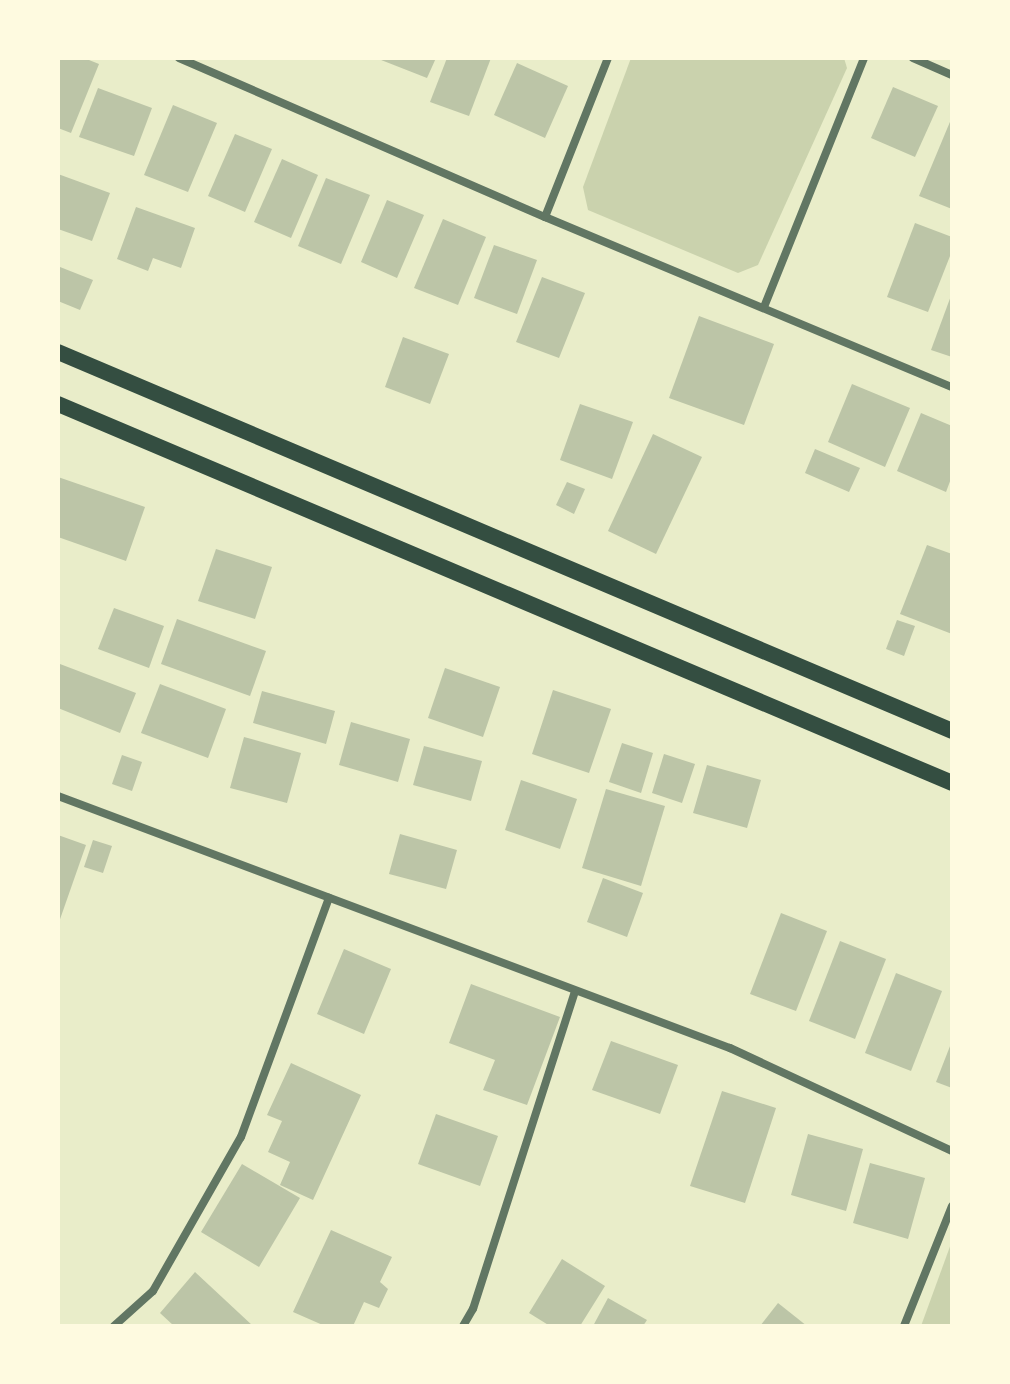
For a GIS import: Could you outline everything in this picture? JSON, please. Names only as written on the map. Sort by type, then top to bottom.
[{"type":"main road","points":[[58,352],[952,731]]},
{"type":"main road","points":[[58,404],[952,783]]},
{"type":"street","points":[[179,58],[545,217],[952,387]]},
{"type":"street","points":[[545,217],[608,58]]},
{"type":"street","points":[[764,307],[864,58]]},
{"type":"street","points":[[913,58],[952,75]]},
{"type":"street","points":[[58,796],[730,1048],[952,1151]]},
{"type":"street","points":[[114,1326],[153,1291],[241,1137],[329,898]]},
{"type":"street","points":[[463,1326],[473,1309],[575,991]]},
{"type":"street","points":[[904,1326],[952,1206]]},
{"type":"green space","points":[[631,58],[844,58],[847,68],[758,265],[738,273],[588,210],[583,187]]},
{"type":"green space","points":[[952,1241],[952,1326],[921,1326]]},
{"type":"building","points":[[58,58],[84,58],[99,64],[71,133],[58,128]]},
{"type":"building","points":[[376,58],[436,58],[427,78]]},
{"type":"building","points":[[447,58],[491,58],[469,116],[430,102]]},
{"type":"building","points":[[517,63],[568,86],[545,138],[494,115]]},
{"type":"building","points":[[893,87],[938,106],[915,157],[871,138]]},
{"type":"building","points":[[98,88],[152,108],[134,156],[79,137]]},
{"type":"building","points":[[173,105],[217,123],[188,192],[144,175]]},
{"type":"building","points":[[952,117],[952,209],[919,196]]},
{"type":"building","points":[[235,134],[272,149],[245,212],[208,196]]},
{"type":"building","points":[[282,159],[318,175],[291,238],[254,222]]},
{"type":"building","points":[[58,174],[110,193],[92,241],[58,229]]},
{"type":"building","points":[[326,178],[370,195],[341,264],[298,246]]},
{"type":"building","points":[[387,200],[424,215],[397,278],[361,262]]},
{"type":"building","points":[[136,207],[195,228],[181,268],[153,258],[148,271],[117,259]]},
{"type":"building","points":[[443,219],[486,237],[458,305],[414,288]]},
{"type":"building","points":[[915,223],[952,237],[952,251],[928,312],[887,297]]},
{"type":"building","points":[[494,245],[537,260],[517,314],[474,298]]},
{"type":"building","points":[[60,267],[93,280],[80,310],[58,301]]},
{"type":"building","points":[[542,277],[585,293],[559,358],[516,342]]},
{"type":"building","points":[[952,293],[952,357],[931,350]]},
{"type":"building","points":[[699,316],[774,344],[744,425],[669,398]]},
{"type":"building","points":[[403,337],[449,354],[430,404],[385,387]]},
{"type":"building","points":[[852,384],[910,408],[885,467],[828,442]]},
{"type":"building","points":[[580,404],[633,422],[612,479],[560,460]]},
{"type":"building","points":[[921,413],[952,426],[952,476],[946,492],[897,471]]},
{"type":"building","points":[[653,434],[702,457],[656,554],[608,531]]},
{"type":"building","points":[[815,449],[860,468],[849,492],[805,473]]},
{"type":"building","points":[[58,477],[145,507],[126,561],[58,537]]},
{"type":"building","points":[[567,482],[585,489],[574,514],[556,505]]},
{"type":"building","points":[[927,545],[952,554],[952,634],[900,614]]},
{"type":"building","points":[[216,549],[272,567],[255,619],[198,601]]},
{"type":"building","points":[[114,608],[164,626],[149,668],[98,649]]},
{"type":"building","points":[[177,619],[266,651],[250,696],[161,664]]},
{"type":"building","points":[[897,620],[915,626],[904,656],[886,649]]},
{"type":"building","points":[[60,664],[136,693],[120,733],[58,708]]},
{"type":"building","points":[[445,668],[500,687],[483,737],[428,718]]},
{"type":"building","points":[[160,684],[226,709],[208,758],[141,733]]},
{"type":"building","points":[[553,690],[611,709],[589,773],[532,754]]},
{"type":"building","points":[[262,691],[335,711],[326,744],[253,723]]},
{"type":"building","points":[[351,722],[410,739],[398,782],[339,765]]},
{"type":"building","points":[[244,737],[301,753],[287,803],[230,788]]},
{"type":"building","points":[[622,743],[653,753],[641,793],[609,782]]},
{"type":"building","points":[[424,746],[482,761],[471,801],[413,785]]},
{"type":"building","points":[[664,754],[695,764],[682,803],[652,793]]},
{"type":"building","points":[[122,755],[142,762],[132,791],[112,784]]},
{"type":"building","points":[[707,765],[761,780],[747,828],[693,813]]},
{"type":"building","points":[[521,780],[577,799],[560,849],[505,830]]},
{"type":"building","points":[[606,789],[665,806],[641,886],[582,868]]},
{"type":"building","points":[[400,834],[457,850],[446,889],[389,874]]},
{"type":"building","points":[[58,835],[86,845],[58,925]]},
{"type":"building","points":[[93,840],[112,846],[103,873],[84,867]]},
{"type":"building","points":[[603,878],[643,893],[627,937],[587,922]]},
{"type":"building","points":[[781,913],[827,931],[796,1011],[750,994]]},
{"type":"building","points":[[840,941],[886,959],[855,1039],[809,1021]]},
{"type":"building","points":[[344,949],[391,969],[364,1034],[317,1014]]},
{"type":"building","points":[[896,973],[942,991],[911,1071],[865,1053]]},
{"type":"building","points":[[471,984],[560,1017],[527,1105],[483,1090],[495,1060],[449,1043]]},
{"type":"building","points":[[611,1041],[678,1065],[660,1114],[592,1090]]},
{"type":"building","points":[[952,1041],[952,1088],[936,1082]]},
{"type":"building","points":[[291,1063],[361,1095],[313,1200],[280,1185],[290,1162],[268,1152],[282,1121],[267,1115]]},
{"type":"building","points":[[722,1091],[776,1108],[745,1203],[690,1186]]},
{"type":"building","points":[[436,1114],[498,1136],[480,1186],[418,1164]]},
{"type":"building","points":[[808,1134],[863,1149],[846,1211],[791,1195]]},
{"type":"building","points":[[870,1163],[925,1178],[908,1239],[853,1223]]},
{"type":"building","points":[[242,1164],[300,1198],[259,1267],[201,1232]]},
{"type":"building","points":[[331,1230],[392,1257],[380,1282],[388,1289],[379,1308],[364,1302],[353,1326],[325,1326],[293,1312]]},
{"type":"building","points":[[562,1259],[605,1286],[580,1326],[550,1326],[529,1313]]},
{"type":"building","points":[[195,1272],[253,1326],[174,1326],[160,1313]]},
{"type":"building","points":[[608,1298],[647,1320],[643,1326],[593,1326]]},
{"type":"building","points":[[778,1303],[807,1326],[760,1326]]}]
